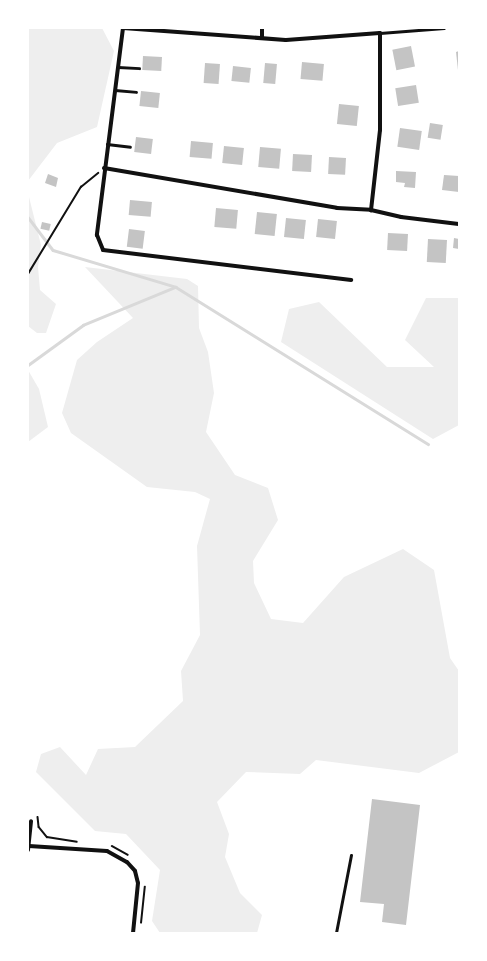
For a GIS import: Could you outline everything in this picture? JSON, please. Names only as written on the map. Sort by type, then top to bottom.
[{"type":"street","points":[[351,280],[103,250],[97,236],[107,144],[123,28],[286,40],[380,33],[380,130],[371,210]]},
{"type":"street","points":[[262,28],[262,38]]},
{"type":"street","points":[[104,168],[337,208],[371,210],[401,217],[459,224]]},
{"type":"street","points":[[28,850],[31,821]]},
{"type":"street","points":[[28,846],[107,851],[128,862],[135,871],[138,883],[133,933]]},
{"type":"lane","points":[[380,33],[444,28]]},
{"type":"lane","points":[[118,67],[139,68]]},
{"type":"lane","points":[[114,90],[136,92]]},
{"type":"lane","points":[[107,144],[130,147]]},
{"type":"lane","points":[[336,933],[351,855]]},
{"type":"path","points":[[28,274],[81,187],[104,168]]},
{"type":"path","points":[[38,817],[39,827],[47,837],[85,843]]},
{"type":"path","points":[[108,845],[130,856]]},
{"type":"path","points":[[140,929],[144,881]]},
{"type":"shaded area","points":[[28,28],[102,28],[114,51],[97,127],[57,143],[28,181]]},
{"type":"shaded area","points":[[28,193],[41,245],[38,267],[40,290],[56,304],[46,333],[37,333],[28,326]]},
{"type":"shaded area","points":[[85,267],[187,279],[198,286],[199,328],[208,352],[214,393],[206,432],[235,475],[268,488],[278,520],[253,561],[254,583],[271,619],[303,623],[344,577],[403,549],[434,570],[450,658],[459,671],[459,752],[419,773],[316,760],[300,774],[246,772],[217,802],[229,834],[225,857],[240,893],[262,915],[257,933],[160,933],[152,921],[160,870],[126,834],[95,831],[36,772],[41,754],[60,747],[86,775],[98,749],[135,747],[183,701],[181,671],[200,635],[197,546],[210,499],[195,492],[147,487],[71,433],[62,413],[77,360],[97,342],[133,318]]},
{"type":"shaded area","points":[[426,298],[459,298],[459,425],[433,439],[281,342],[289,309],[319,302],[387,367],[434,367],[405,340]]},
{"type":"shaded area","points":[[28,370],[39,389],[48,427],[28,442]]},
{"type":"building","points":[[411,46],[415,67],[396,70],[392,50]]},
{"type":"building","points":[[459,51],[459,70],[458,70],[456,52]]},
{"type":"building","points":[[143,56],[162,57],[161,71],[142,70]]},
{"type":"building","points":[[302,62],[324,64],[322,81],[301,79]]},
{"type":"building","points":[[205,63],[220,64],[219,84],[204,83]]},
{"type":"building","points":[[265,63],[277,64],[275,84],[263,83]]},
{"type":"building","points":[[233,66],[251,68],[249,83],[231,81]]},
{"type":"building","points":[[416,85],[419,103],[398,106],[395,88]]},
{"type":"building","points":[[141,91],[160,93],[158,108],[139,106]]},
{"type":"building","points":[[339,104],[359,106],[357,126],[337,124]]},
{"type":"building","points":[[430,123],[443,125],[440,140],[428,138]]},
{"type":"building","points":[[400,128],[422,131],[419,150],[397,147]]},
{"type":"building","points":[[136,137],[153,139],[151,154],[134,152]]},
{"type":"building","points":[[191,141],[213,143],[212,159],[190,157]]},
{"type":"building","points":[[224,146],[244,148],[242,165],[222,163]]},
{"type":"building","points":[[260,147],[281,149],[279,169],[258,167]]},
{"type":"building","points":[[293,154],[312,155],[311,172],[292,171]]},
{"type":"building","points":[[329,157],[346,158],[345,175],[328,174]]},
{"type":"building","points":[[396,171],[416,172],[415,188],[404,187],[405,183],[396,182]]},
{"type":"building","points":[[48,174],[58,178],[56,187],[45,183]]},
{"type":"building","points":[[444,175],[459,176],[459,192],[442,190]]},
{"type":"building","points":[[130,200],[152,202],[151,217],[129,215]]},
{"type":"building","points":[[216,208],[238,210],[236,229],[214,227]]},
{"type":"building","points":[[257,212],[277,214],[275,236],[255,234]]},
{"type":"building","points":[[286,218],[306,220],[304,239],[284,237]]},
{"type":"building","points":[[318,219],[337,221],[335,239],[316,237]]},
{"type":"building","points":[[42,222],[51,224],[49,231],[40,229]]},
{"type":"building","points":[[129,229],[145,231],[143,249],[127,247]]},
{"type":"building","points":[[388,233],[408,234],[407,251],[387,250]]},
{"type":"building","points":[[454,238],[459,239],[459,249],[453,248]]},
{"type":"building","points":[[428,239],[447,240],[446,263],[427,262]]},
{"type":"building","points":[[372,799],[420,805],[406,925],[382,922],[384,904],[360,902]]},
{"type":"waterway","points":[[28,217],[53,250],[176,287],[428,444]]},
{"type":"waterway","points":[[28,365],[83,325],[175,287]]}]
